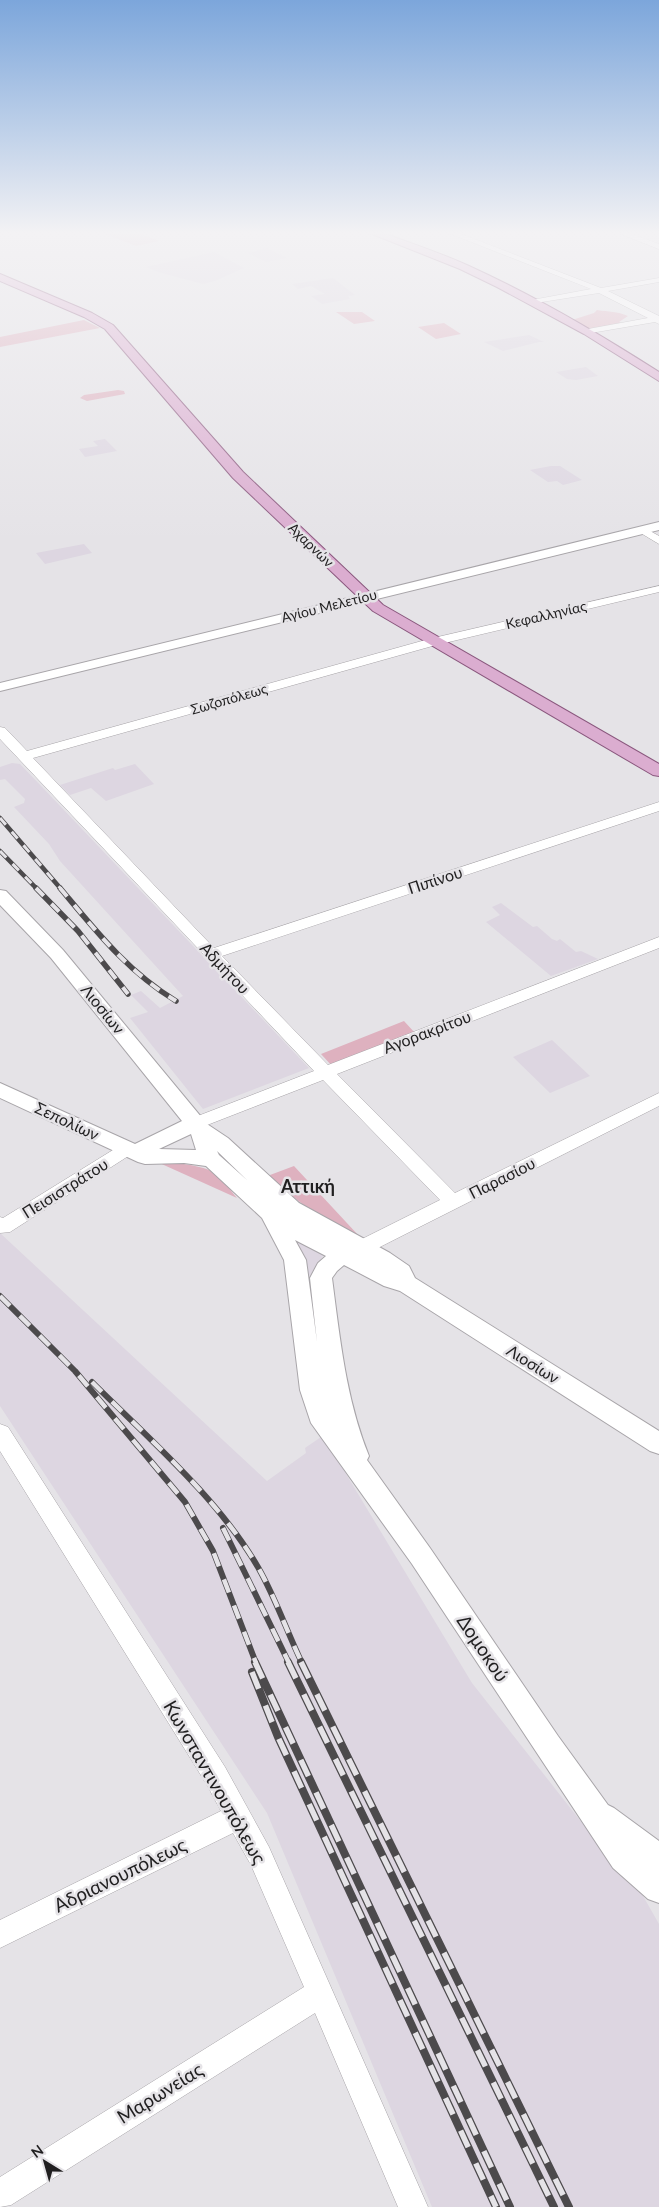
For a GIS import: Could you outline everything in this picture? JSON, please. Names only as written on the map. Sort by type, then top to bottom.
[{"type":"main road","name":"Αχαρνών","points":[[116,335],[238,475],[366,598],[385,613],[434,642],[659,771]]},
{"type":"main road","points":[[593,335],[659,378]]},
{"type":"main road","name":"Αγίου Μελετίου","points":[[0,687],[658,527]]},
{"type":"main road","name":"Λιοσίων","points":[[0,895],[57,954],[206,1140],[270,1214],[291,1228],[353,1252]]},
{"type":"main road","name":"Σεπολίων","points":[[0,1090],[134,1150],[145,1157],[184,1156],[206,1140]]},
{"type":"main road","name":"Λιοσίων","points":[[206,1140],[291,1209],[392,1280],[408,1284],[659,1444]]},
{"type":"main road","name":"Πεισιστράτου","points":[[134,1150],[206,1140]]},
{"type":"main road","name":"Δομοκού","points":[[270,1214],[295,1260],[312,1390],[320,1416],[340,1446],[370,1483],[548,1746],[596,1813]]},
{"type":"main road","name":"Δομοκού","points":[[353,1252],[326,1267],[321,1278],[340,1410],[350,1440],[370,1483]]},
{"type":"main road","points":[[596,1813],[659,1860]]},
{"type":"main road","points":[[596,1813],[624,1857],[659,1888]]},
{"type":"street","points":[[643,530],[659,541]]},
{"type":"street","name":"Κεφαλληνίας","points":[[434,642],[659,589]]},
{"type":"street","name":"Σωζοπόλεως","points":[[24,756],[434,642]]},
{"type":"street","name":"Αδμήτου","points":[[0,731],[269,1015],[453,1202]]},
{"type":"street","name":"Πιπίνου","points":[[211,954],[659,806]]},
{"type":"street","name":"Αγορακρίτου","points":[[206,1140],[327,1072],[659,942]]},
{"type":"street","name":"Παρασίου","points":[[353,1252],[659,1100]]},
{"type":"street","name":"Πεισιστράτου","points":[[2,1225],[134,1150]]},
{"type":"street","name":"Κωνσταντινουπόλεως","points":[[0,1433],[216,1776],[239,1816],[260,1856],[321,1993],[413,2207]]},
{"type":"street","name":"Αδριανουπόλεως","points":[[0,1934],[239,1816]]},
{"type":"street","name":"Μαρωνείας","points":[[0,2194],[321,1993]]},
{"type":"shaded area","points":[[10,335],[63,335],[0,347],[0,337]]},
{"type":"shaded area","points":[[430,335],[456,335],[436,339]]},
{"type":"shaded area","points":[[529,335],[544,342],[503,351],[484,342]]},
{"type":"shaded area","points":[[586,367],[598,376],[576,380],[567,379],[556,372]]},
{"type":"shaded area","points":[[118,390],[124,391],[125,394],[87,401],[80,398],[84,395]]},
{"type":"shaded area","points":[[105,439],[117,451],[85,457],[79,449],[98,446],[93,441]]},
{"type":"shaded area","points":[[560,466],[582,480],[563,485],[557,481],[548,482],[530,470]]},
{"type":"shaded area","points":[[84,544],[92,553],[45,564],[36,553]]},
{"type":"shaded area","points":[[12,763],[20,764],[309,1068],[203,1109],[130,1018],[148,1012],[131,995],[141,991],[160,1008],[183,996],[60,861],[49,844],[14,807],[24,803],[25,799],[5,779],[0,780],[0,767]]},
{"type":"shaded area","points":[[135,764],[154,784],[106,801],[91,788],[70,795],[60,785],[113,768],[115,770]]},
{"type":"shaded area","points":[[501,903],[533,927],[537,926],[552,939],[557,941],[560,939],[576,952],[581,951],[598,959],[551,976],[486,922],[500,915],[492,907]]},
{"type":"shaded area","points":[[404,1021],[415,1033],[332,1066],[321,1054]]},
{"type":"shaded area","points":[[552,1040],[590,1076],[550,1093],[513,1057]]},
{"type":"shaded area","points":[[155,1161],[187,1164],[211,1171],[222,1179],[237,1198]]},
{"type":"shaded area","points":[[294,1166],[359,1236],[305,1206],[271,1180],[270,1175]]},
{"type":"shaded area","points":[[0,1233],[267,1481],[306,1453],[305,1448],[321,1437],[334,1454],[472,1683],[601,1847],[639,1889],[659,1924],[659,2207],[432,2207],[267,1813],[0,1406]]},
{"type":"shaded area","points":[[293,1238],[324,1254],[310,1276],[300,1278]]},
{"type":"railway","points":[[0,818],[61,889]]},
{"type":"railway","points":[[0,851],[37,889]]},
{"type":"railway","points":[[36,888],[78,931],[128,994]]},
{"type":"railway","points":[[60,888],[127,963],[142,977],[176,1001]]},
{"type":"railway","points":[[0,1296],[75,1371],[185,1502],[213,1551],[256,1663]]},
{"type":"railway","points":[[92,1382],[204,1494],[243,1543],[271,1592],[302,1663]]},
{"type":"railway","points":[[223,1528],[289,1663]]},
{"type":"railway","points":[[255,1662],[510,2207]]},
{"type":"railway","points":[[288,1662],[554,2207]]},
{"type":"railway","points":[[301,1662],[569,2207]]},
{"type":"railway","points":[[252,1672],[278,1737],[496,2207]]},
{"type":"district","name":"Αττική","points":[[308,1187]]}]
